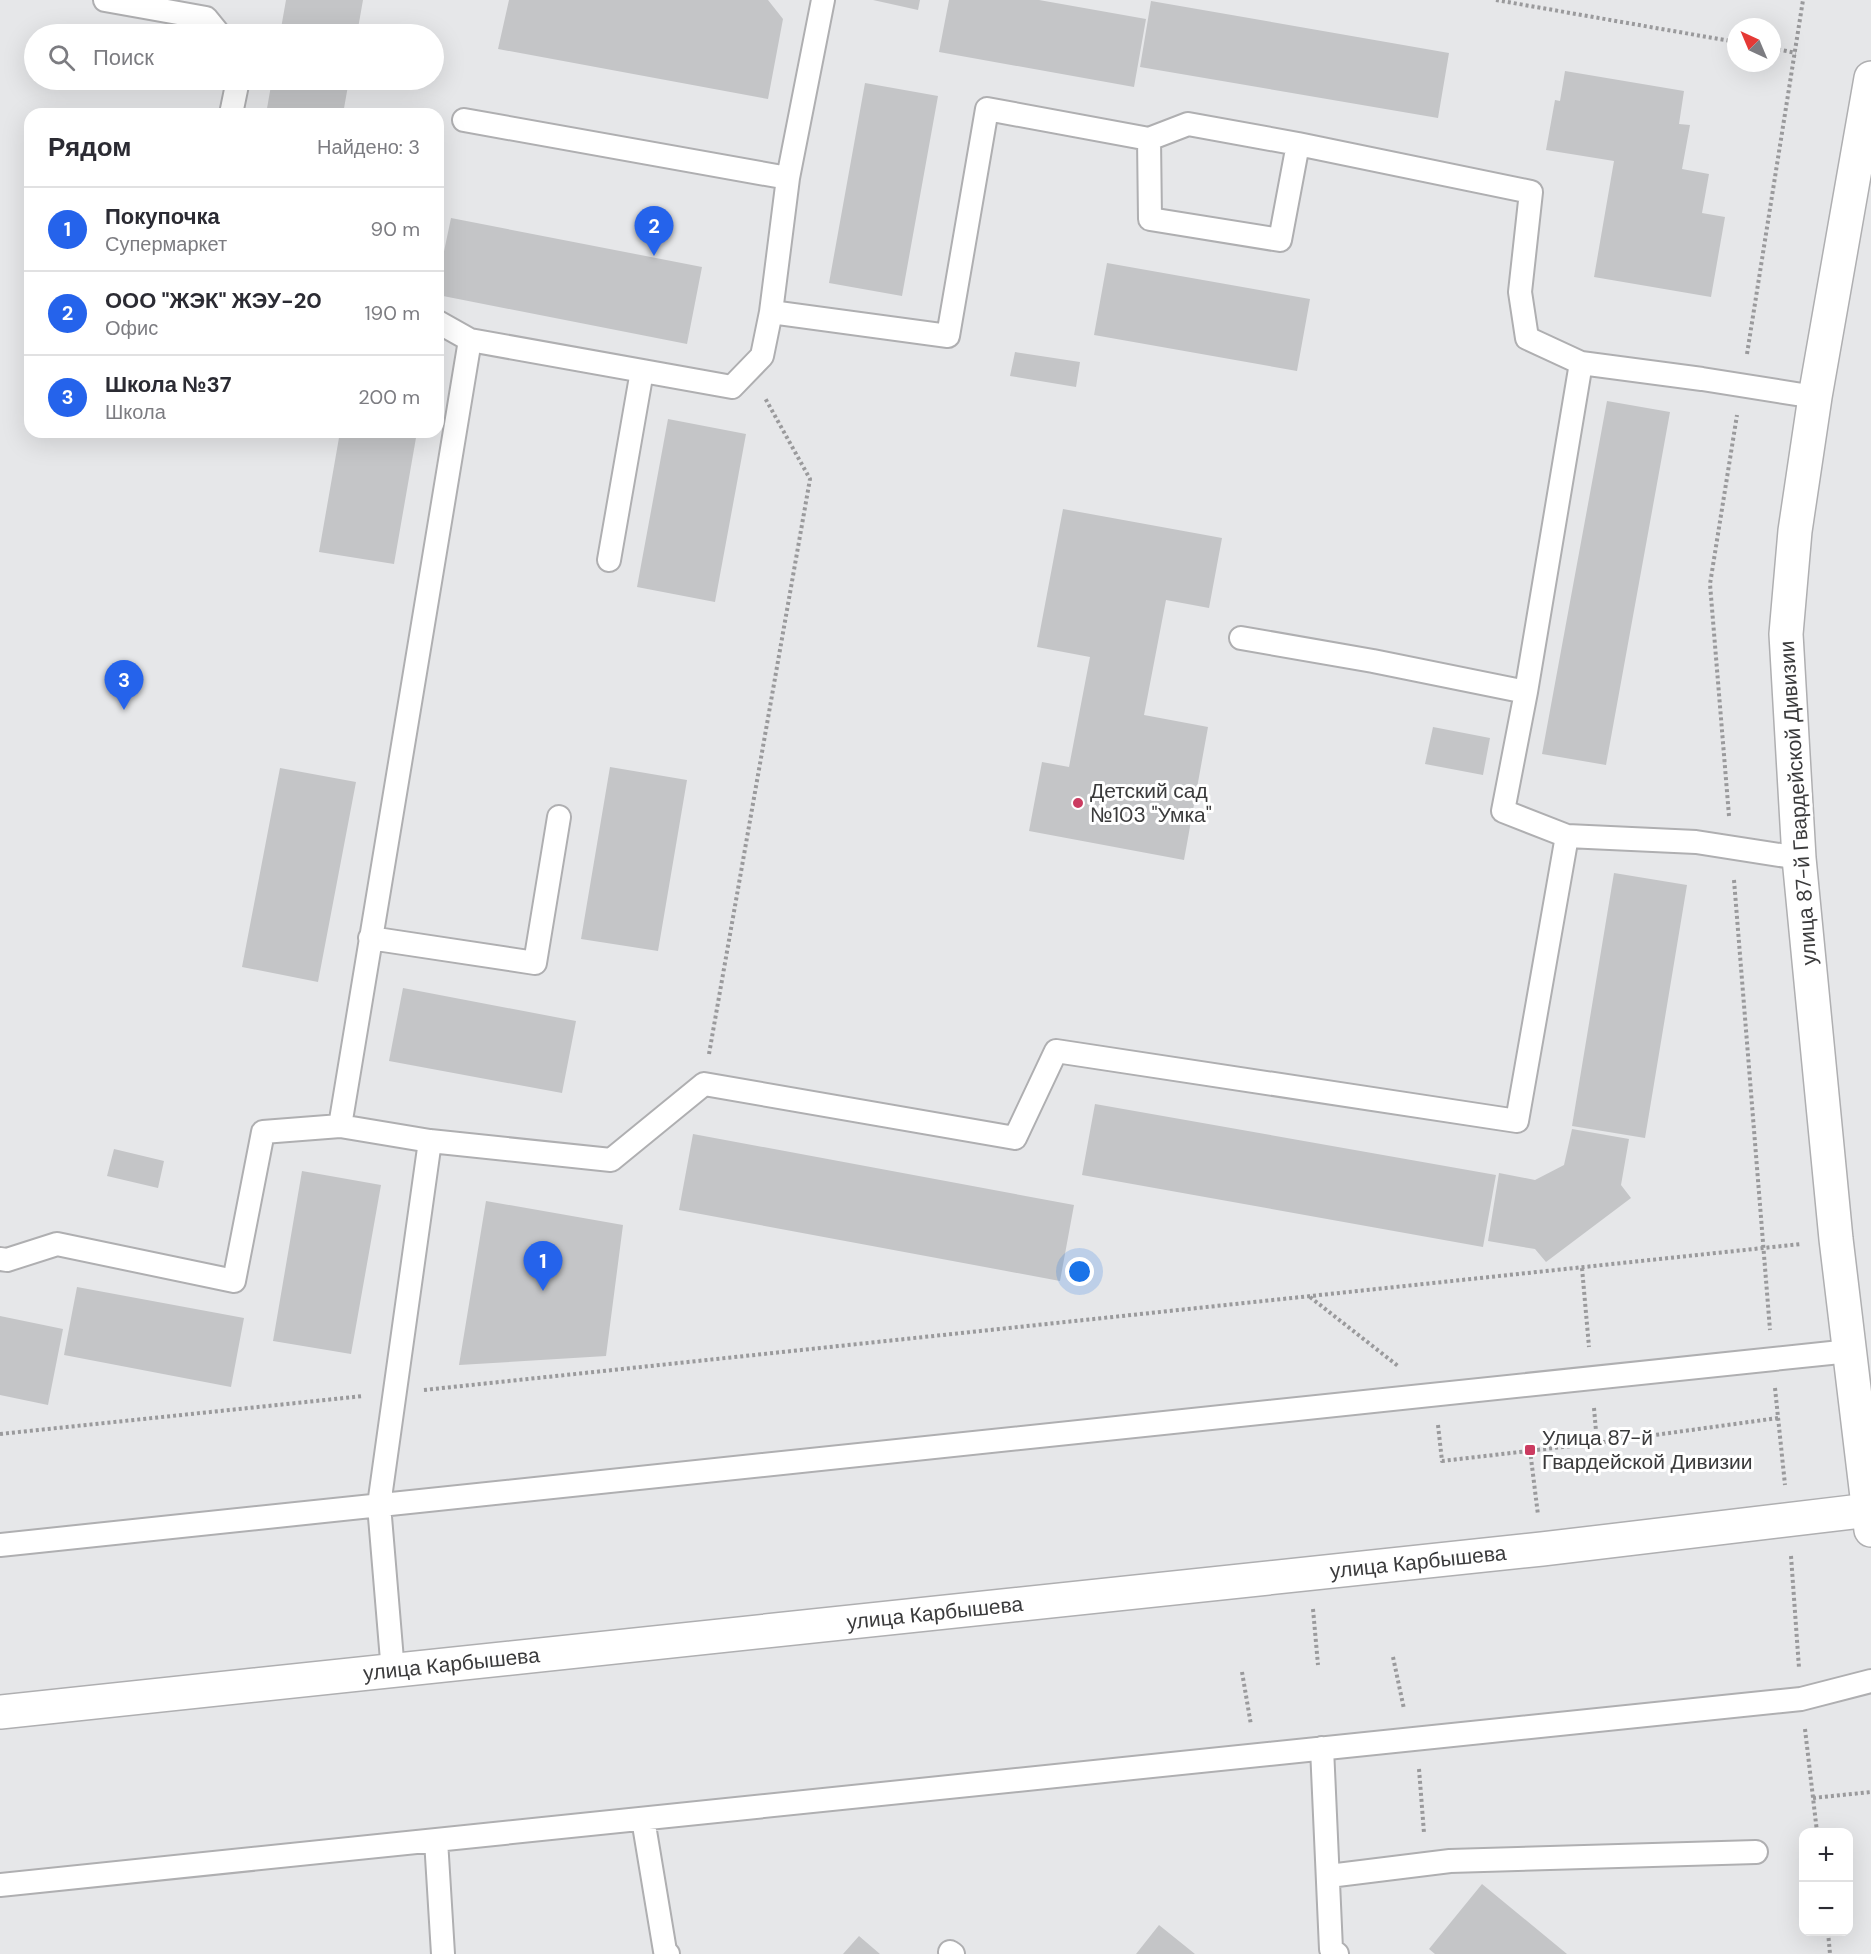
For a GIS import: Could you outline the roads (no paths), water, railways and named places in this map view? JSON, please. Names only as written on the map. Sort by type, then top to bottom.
[{"type":"street","name":"улица 87-й Гвардейской Дивизии","points":[[1870,1521],[1836,1239],[1799,858],[1786,634],[1795,531],[1815,397],[1871,78]]},
{"type":"street","name":"улица Карбышева","points":[[0,1712],[1542,1549],[1870,1521]]},
{"type":"lane","points":[[105,0],[206,18],[211,24]]},
{"type":"lane","points":[[444,325],[470,340],[732,387],[762,356],[771,312],[788,178],[823,0]]},
{"type":"lane","points":[[232,108],[236,90]]},
{"type":"lane","points":[[771,312],[948,336],[987,109],[1149,139],[1188,124],[1531,192],[1520,292],[1527,338],[1581,363],[1815,397]]},
{"type":"lane","points":[[464,120],[788,178]]},
{"type":"lane","points":[[1149,139],[1150,219],[1280,240],[1298,144]]},
{"type":"lane","points":[[340,1126],[470,340]]},
{"type":"lane","points":[[1581,363],[1527,692],[1503,810],[1567,837],[1696,842],[1799,858]]},
{"type":"lane","points":[[609,560],[642,370]]},
{"type":"lane","points":[[1241,638],[1373,661],[1527,692]]},
{"type":"lane","points":[[370,938],[535,963],[559,817]]},
{"type":"lane","points":[[0,1259],[7,1260],[57,1244],[234,1281],[263,1132],[340,1126],[430,1142],[611,1160],[704,1084],[1015,1138],[1056,1051],[1518,1121],[1567,837]]},
{"type":"lane","points":[[393,1672],[378,1505],[430,1142]]},
{"type":"lane","points":[[0,1545],[1850,1351]]},
{"type":"lane","points":[[0,1885],[1801,1699],[1871,1681]]},
{"type":"lane","points":[[1322,1748],[1331,1949],[1338,1954]]},
{"type":"lane","points":[[643,1819],[664,1951],[668,1954]]},
{"type":"lane","points":[[436,1840],[443,1954]]},
{"type":"lane","points":[[1329,1876],[1461,1861],[1756,1852]]},
{"type":"place","name":"ООО \"ЖЭК\" ЖЭУ-20","points":[[654,256]]},
{"type":"place","name":"Школа №37","points":[[124,710]]},
{"type":"place","name":"Детский сад №103 \"Умка\"","points":[[1078,803]]},
{"type":"place","name":"Покупочка","points":[[543,1291]]},
{"type":"place","name":"Улица 87-й Гвардейской Дивизии","points":[[1530,1450]]}]
